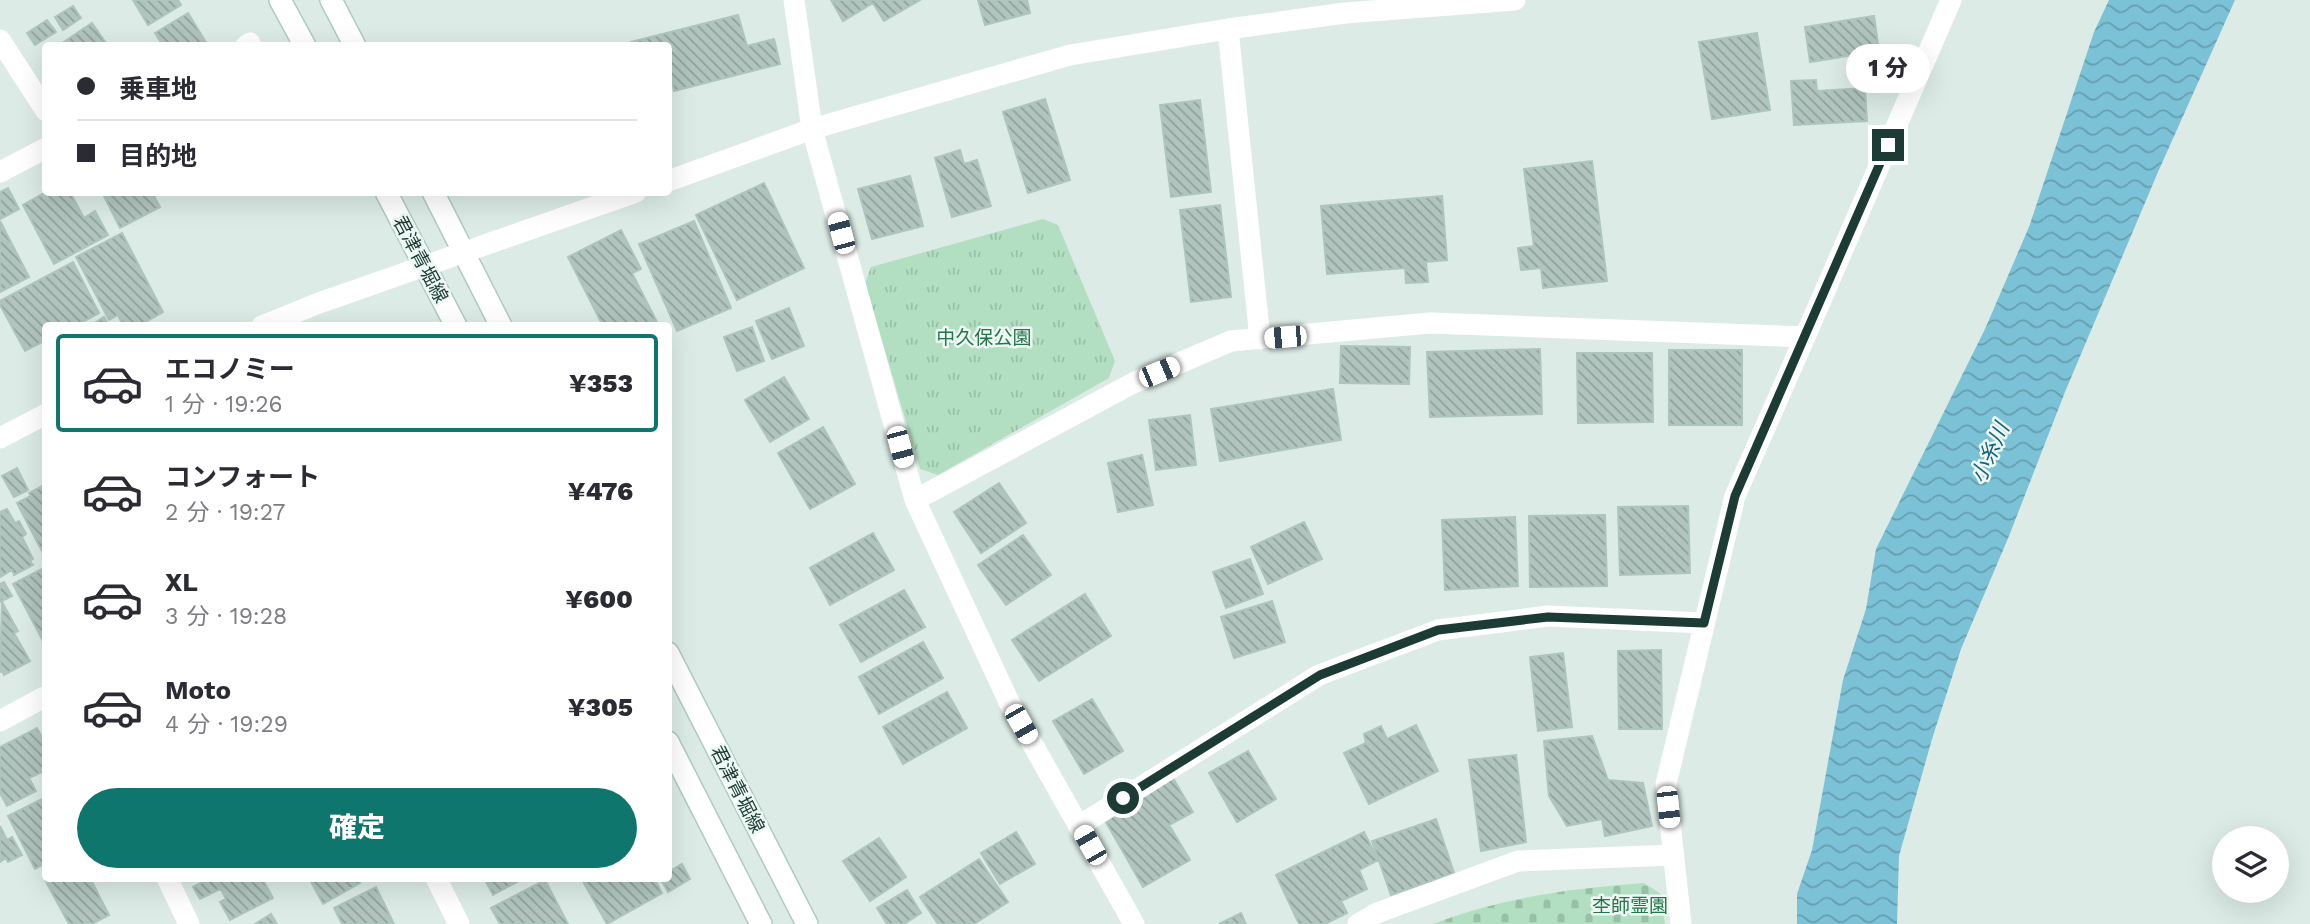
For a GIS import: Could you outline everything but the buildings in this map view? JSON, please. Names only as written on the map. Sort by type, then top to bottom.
[{"type":"street","points":[[280,0],[303,42]]},
{"type":"street","points":[[331,0],[353,42]]},
{"type":"street","points":[[794,0],[812,129],[915,500],[1010,704],[1134,924]]},
{"type":"street","points":[[672,180],[812,129],[1070,55],[1343,7],[1515,0]]},
{"type":"street","points":[[1681,924],[1666,784],[1735,496],[1951,0]]},
{"type":"street","points":[[1227,29],[1261,339]]},
{"type":"street","points":[[0,40],[42,105]]},
{"type":"street","points":[[0,172],[42,150]]},
{"type":"street","name":"君津青堀線","points":[[388,196],[454,322]]},
{"type":"street","points":[[435,196],[499,322]]},
{"type":"street","points":[[272,322],[625,196]]},
{"type":"street","points":[[915,500],[1135,382],[1231,341],[1430,323],[1805,337]]},
{"type":"street","points":[[0,438],[42,416]]},
{"type":"street","points":[[1079,826],[1320,675],[1438,630],[1548,617],[1704,623]]},
{"type":"street","name":"君津青堀線","points":[[672,661],[807,924]]},
{"type":"street","points":[[0,720],[42,698]]},
{"type":"street","points":[[672,750],[761,924]]},
{"type":"street","points":[[1358,924],[1377,913],[1518,861],[1674,855]]},
{"type":"street","points":[[169,882],[189,924]]},
{"type":"street","points":[[438,882],[459,924]]},
{"type":"green space","name":"中久保公園","points":[[1043,219],[1058,225],[1115,361],[1109,378],[938,475],[920,469],[865,283],[871,267]]},
{"type":"green space","name":"杢師霊園","points":[[1644,883],[1661,894],[1665,924],[1433,924],[1510,901],[1590,888]]},
{"type":"water","name":"小糸川","points":[[2109,0],[2235,0],[2158,172],[2065,392],[2009,536],[1961,649],[1899,856],[1897,924],[1797,924],[1797,894],[1812,850],[1843,680],[1866,609],[1876,549],[1985,329],[2029,227],[2094,32]]},
{"type":"route","points":[[1123,798],[1320,675],[1438,630],[1548,617],[1704,623],[1735,496],[1888,145]]}]
